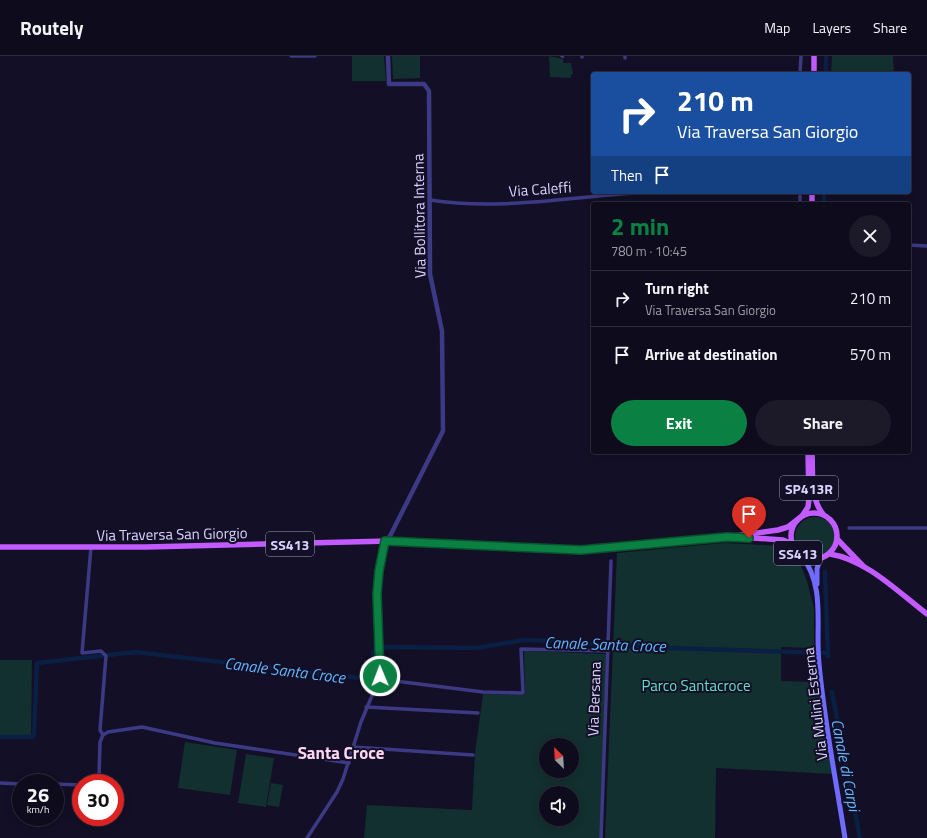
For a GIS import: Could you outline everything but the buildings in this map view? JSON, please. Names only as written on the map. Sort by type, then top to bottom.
[{"type":"main road","points":[[814,56],[814,72]]},
{"type":"main road","name":"SP413R","points":[[797,521],[806,511],[809,499],[808,454]]},
{"type":"main road","name":"SP413R","points":[[812,454],[816,496],[820,509],[825,516]]},
{"type":"main road","name":"SS413","points":[[838,540],[830,554],[814,560],[802,556],[795,549],[792,541],[792,532],[797,521],[807,514],[813,513],[825,516],[835,526],[838,540],[864,567],[927,614]]},
{"type":"main road","name":"Via Traversa San Giorgio","points":[[0,547],[91,547],[385,541],[581,550],[727,537],[778,530],[788,527],[797,521]]},
{"type":"main road","name":"Via Traversa San Giorgio","points":[[727,537],[783,540],[788,542],[795,549]]},
{"type":"main road","name":"SS413","points":[[830,554],[839,556],[864,567]]},
{"type":"main road","name":"Via Mulini Esterna","points":[[802,556],[808,564],[817,591]]},
{"type":"main road","name":"Via Mulini Esterna","points":[[820,559],[817,569],[818,661],[845,838]]},
{"type":"street","points":[[291,56],[314,56]]},
{"type":"street","name":"Via Bollitora Interna","points":[[385,541],[390,536],[442,431],[442,330],[430,274],[429,90],[424,84],[389,84],[388,56]]},
{"type":"street","points":[[800,72],[801,56]]},
{"type":"street","name":"Via Caleffi","points":[[430,200],[456,204],[493,204],[552,201],[622,194]]},
{"type":"street","points":[[911,245],[927,246]]},
{"type":"street","points":[[850,528],[927,528]]},
{"type":"street","points":[[307,838],[337,792],[349,763],[366,706],[379,679],[377,589],[385,541]]},
{"type":"street","points":[[91,547],[82,653],[101,651],[105,653],[106,658],[100,730],[103,735]]},
{"type":"street","name":"Via Bersana","points":[[601,838],[611,561]]},
{"type":"street","points":[[379,679],[483,692],[523,692],[521,649],[608,650]]},
{"type":"street","points":[[366,706],[478,713]]},
{"type":"street","points":[[99,774],[100,742],[103,735],[108,732],[146,727],[215,743],[349,763]]},
{"type":"street","points":[[354,747],[473,755]]},
{"type":"street","points":[[0,783],[12,784]]},
{"type":"green space","points":[[352,56],[384,56],[386,81],[352,81]]},
{"type":"green space","points":[[392,56],[420,56],[420,78],[393,79]]},
{"type":"green space","points":[[549,56],[563,59],[563,63],[571,63],[573,74],[571,75],[571,78],[550,77]]},
{"type":"green space","points":[[832,56],[893,56],[894,72],[831,72]]},
{"type":"green space","points":[[811,517],[819,517],[826,520],[832,526],[835,537],[832,548],[826,554],[819,557],[811,557],[804,554],[798,548],[795,541],[795,533],[798,526],[804,520]]},
{"type":"green space","name":"Parco Santacroce","points":[[724,543],[782,546],[789,557],[801,566],[807,581],[814,608],[814,648],[781,647],[781,681],[817,682],[833,774],[716,768],[715,838],[605,838],[617,553]]},
{"type":"green space","points":[[524,651],[606,654],[600,838],[364,838],[367,805],[472,810],[475,753],[483,694],[525,695]]},
{"type":"green space","points":[[0,660],[32,660],[31,738],[0,738]]},
{"type":"green space","points":[[185,742],[237,750],[230,795],[178,788]]},
{"type":"green space","points":[[246,754],[274,758],[266,807],[238,803]]},
{"type":"green space","points":[[271,783],[283,785],[279,807],[267,805]]},
{"type":"waterway","name":"Canale di Carpi","points":[[826,56],[826,72]]},
{"type":"waterway","name":"Canale di Carpi","points":[[824,194],[824,202]]},
{"type":"waterway","name":"Canale di Carpi","points":[[825,572],[828,656]]},
{"type":"waterway","name":"Canale Santa Croce","points":[[0,737],[32,737],[34,735],[37,663],[135,652],[369,679],[374,674],[375,663],[373,653],[376,649],[389,647],[476,648],[524,640],[581,642],[603,646],[828,653]]},
{"type":"waterway","name":"Canale di Carpi","points":[[832,692],[860,838]]},
{"type":"district","name":"Santa Croce","points":[[341,753]]},
{"type":"route","points":[[380,676],[376,600],[379,571],[385,541],[581,550],[727,537],[749,538]]}]
